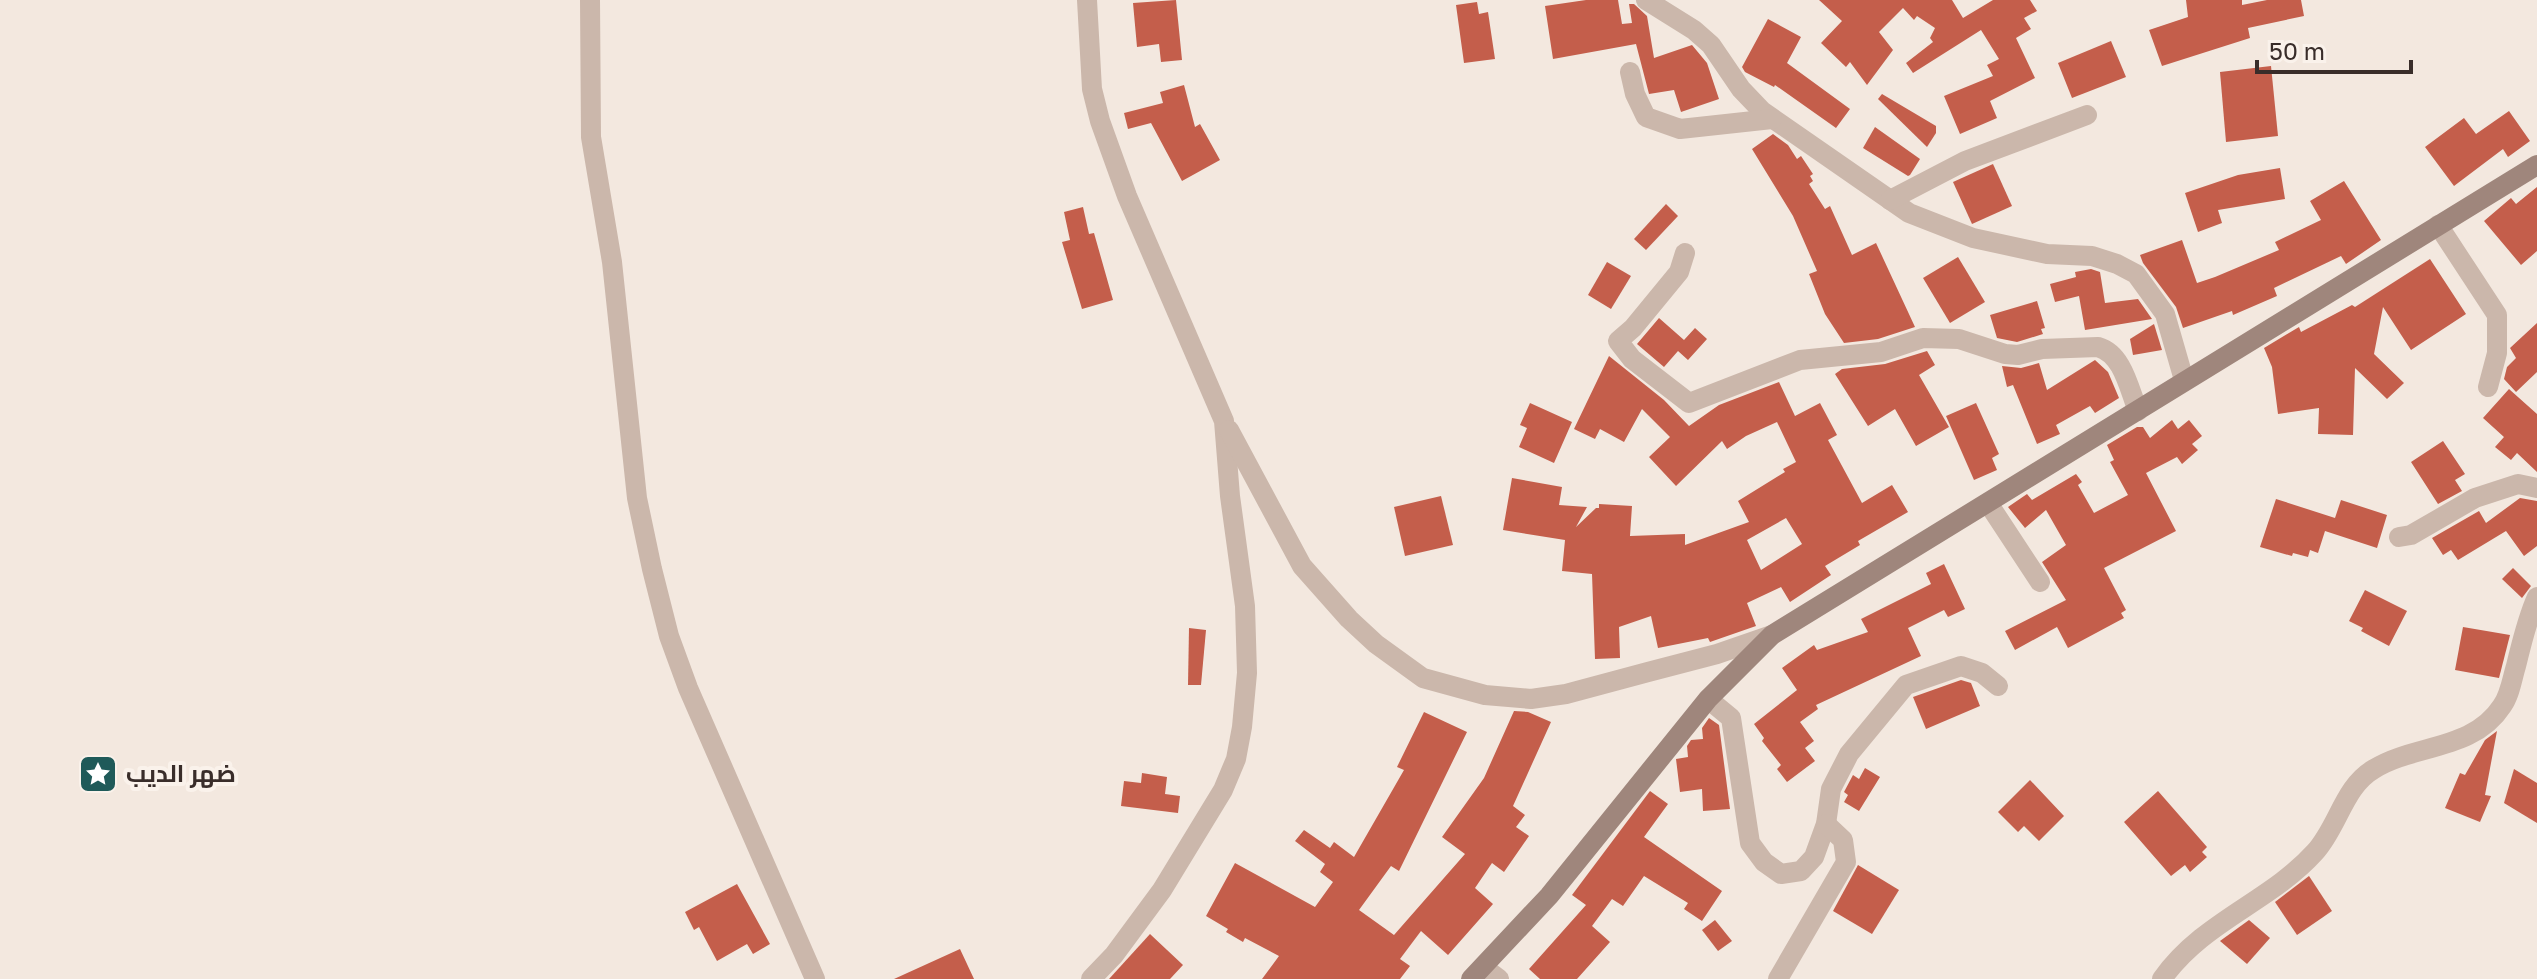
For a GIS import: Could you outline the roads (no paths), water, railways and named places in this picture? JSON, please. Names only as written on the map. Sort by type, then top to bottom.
[{"type":"main road","points":[[1484,975],[1708,699],[1772,635],[2537,165]]},
{"type":"street","points":[[590,0],[591,137],[612,262],[637,498],[652,569],[669,636],[688,688],[815,979]]},
{"type":"street","points":[[1087,0],[1092,89],[1127,196],[1224,421],[1302,566],[1349,619],[1376,644],[1423,678],[1485,695],[1531,699],[1566,694],[1717,654],[1772,635]]},
{"type":"street","points":[[1646,0],[1694,30],[1711,45],[1741,89],[1772,119],[1909,213],[1973,238],[2047,254],[2092,256],[2136,274],[2165,314],[2184,380]]},
{"type":"street","points":[[1630,72],[1635,94],[1646,117],[1680,129],[1772,119]]},
{"type":"street","points":[[1890,200],[1965,161],[2087,115]]},
{"type":"street","points":[[2438,225],[2497,315],[2497,353],[2488,387]]},
{"type":"street","points":[[1685,253],[1679,272],[1633,328],[1618,341],[1632,359],[1689,403],[1800,360],[1881,352],[1923,338],[1945,337],[2005,354],[2018,355],[2042,349],[2098,347],[2107,350],[2121,369],[2138,411]]},
{"type":"street","points":[[1091,979],[1114,955],[1162,890],[1223,790],[1236,759],[1247,673],[1245,606],[1230,496],[1224,421]]},
{"type":"street","points":[[2399,537],[2411,535],[2475,498],[2518,484],[2537,488]]},
{"type":"street","points":[[1988,503],[2040,582]]},
{"type":"street","points":[[2162,979],[2206,933],[2281,881],[2315,852],[2333,829],[2350,793],[2373,769],[2391,760],[2446,745],[2490,719],[2502,706],[2510,688],[2529,615],[2537,597]]},
{"type":"street","points":[[1708,699],[1731,718],[1750,843],[1764,862],[1781,874],[1801,871],[1814,857],[1826,824],[1831,789],[1849,754],[1906,685],[1961,666],[1982,673],[1998,686]]},
{"type":"street","points":[[1778,979],[1846,862],[1843,840],[1826,824]]},
{"type":"place","name":"ضهر الديب","points":[[98,774]]}]
